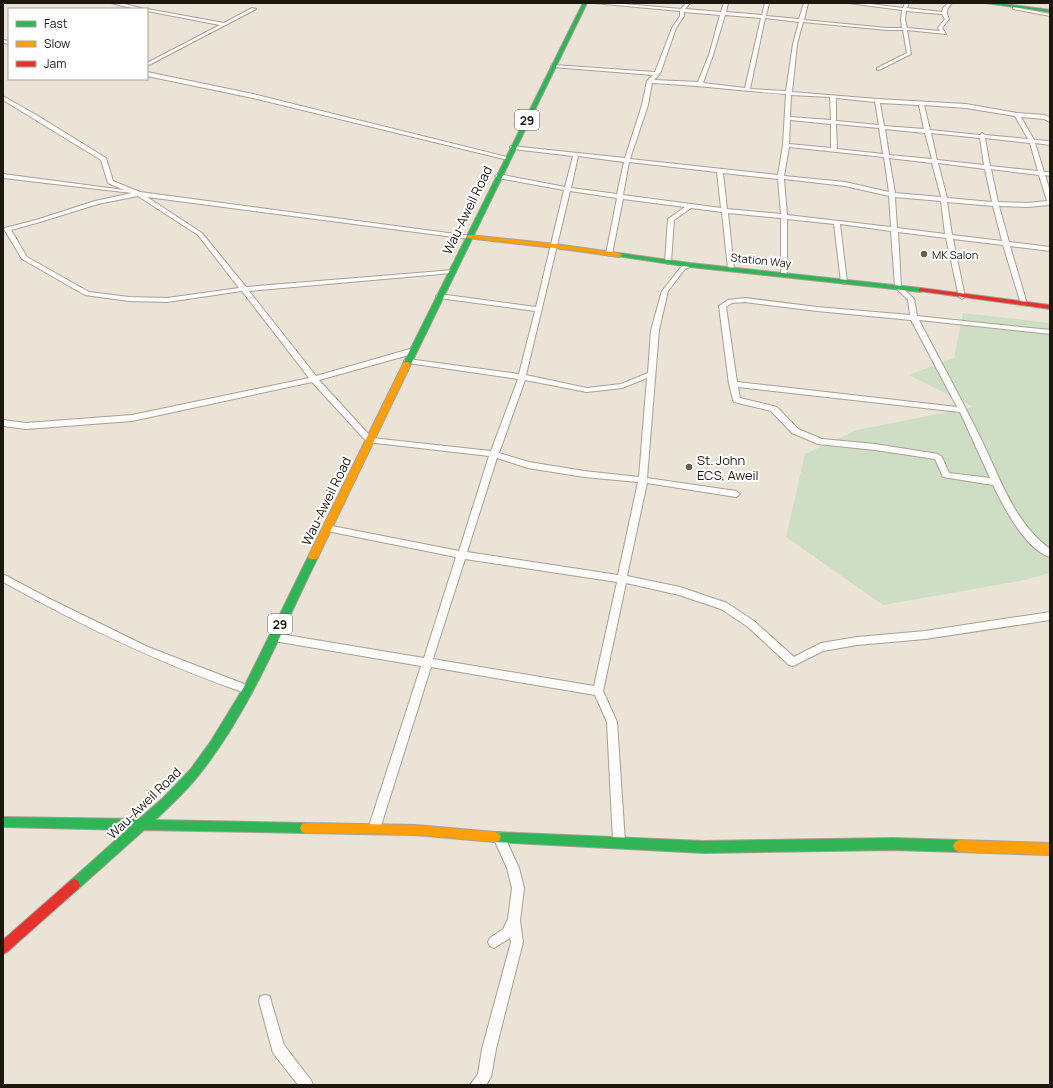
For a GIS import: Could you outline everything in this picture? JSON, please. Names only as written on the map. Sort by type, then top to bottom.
[{"type":"main road","name":"Wau-Aweil Road","points":[[3,948],[167,802],[194,774],[215,744],[248,690],[439,296],[585,3]]},
{"type":"main road","points":[[987,3],[1050,11]]},
{"type":"main road","name":"Station Way","points":[[469,237],[555,246],[668,262],[898,287],[962,297],[1050,307]]},
{"type":"main road","points":[[3,822],[415,830],[537,840],[704,846],[893,844],[1050,848]]},
{"type":"street","points":[[113,3],[126,4],[140,8]]},
{"type":"street","points":[[596,3],[722,13],[801,22],[887,29],[906,28],[944,33],[940,28],[946,19],[944,13],[945,8],[950,3]]},
{"type":"street","points":[[608,254],[627,160],[645,105],[650,81],[657,74],[674,28],[682,16],[682,10],[688,3]]},
{"type":"street","points":[[700,84],[711,55],[726,3]]},
{"type":"street","points":[[748,90],[753,60],[767,3]]},
{"type":"street","points":[[784,274],[784,216],[781,176],[786,145],[792,62],[806,3]]},
{"type":"street","points":[[852,3],[904,10],[944,13]]},
{"type":"street","points":[[879,70],[888,66],[895,60],[903,58],[909,54],[906,46],[906,28],[903,20],[904,10],[907,3]]},
{"type":"street","points":[[1002,5],[1050,15]]},
{"type":"street","points":[[148,64],[207,34],[222,24],[254,9]]},
{"type":"street","points":[[148,10],[222,24]]},
{"type":"street","points":[[553,66],[657,74]]},
{"type":"street","points":[[148,74],[253,96],[508,158]]},
{"type":"street","points":[[650,81],[700,84],[748,90],[833,96],[877,101],[966,106],[1017,115],[1045,117],[1050,120]]},
{"type":"street","points":[[833,96],[834,149]]},
{"type":"street","points":[[3,98],[104,160],[110,182],[139,194],[200,234],[314,379],[370,440],[494,454],[528,465],[736,494]]},
{"type":"street","points":[[877,101],[892,194],[893,229],[898,287],[911,299],[914,318],[961,410],[974,432],[1012,515],[1038,546],[1050,554]]},
{"type":"street","points":[[921,104],[944,199],[949,237],[962,297]]},
{"type":"street","points":[[513,147],[846,184],[892,194],[995,204],[1027,205],[1050,202],[1032,141],[1017,115]]},
{"type":"street","points":[[788,118],[982,135],[1050,143]]},
{"type":"street","points":[[982,135],[987,168],[1004,242],[1024,304]]},
{"type":"street","points":[[786,145],[834,149],[935,162],[1050,174]]},
{"type":"street","points":[[374,829],[463,555],[494,454],[522,377],[555,246],[576,154]]},
{"type":"street","points":[[720,171],[731,269]]},
{"type":"street","points":[[3,176],[469,237]]},
{"type":"street","points":[[498,176],[568,189],[725,211],[837,222],[1050,249]]},
{"type":"street","points":[[139,194],[97,202],[38,221],[5,229],[24,258],[87,294],[129,299],[167,300],[244,289],[452,271]]},
{"type":"street","points":[[668,262],[671,219],[691,206]]},
{"type":"street","points":[[837,222],[844,282]]},
{"type":"street","points":[[619,842],[612,722],[598,692],[643,480],[655,330],[665,291],[684,268],[690,264]]},
{"type":"street","points":[[439,296],[538,310]]},
{"type":"street","points":[[996,482],[946,475],[938,457],[874,447],[821,442],[795,431],[774,409],[738,400],[734,384],[722,306],[730,301],[745,300],[817,310],[1050,332]]},
{"type":"street","points":[[3,423],[26,426],[132,418],[314,379],[413,351]]},
{"type":"street","points":[[408,361],[522,377],[587,390],[622,386],[651,374]]},
{"type":"street","points":[[734,384],[961,410]]},
{"type":"street","points":[[327,528],[463,555],[622,579],[680,591],[724,606],[751,624],[793,662],[821,647],[857,641],[925,636],[1050,616]]},
{"type":"street","points":[[3,578],[45,601],[145,650],[248,690]]},
{"type":"street","points":[[274,637],[598,692]]},
{"type":"street","points":[[477,1085],[484,1077],[489,1049],[517,942],[514,921],[518,888],[513,868],[499,837]]},
{"type":"street","points":[[494,942],[507,933],[514,921]]},
{"type":"street","points":[[265,1001],[278,1048],[306,1085]]},
{"type":"green space","points":[[963,313],[1050,323],[1050,573],[1020,581],[883,605],[786,537],[805,454],[857,430],[973,407],[909,375],[954,358]]},
{"type":"traffic: fast","points":[[407,364],[585,3]]},
{"type":"traffic: fast","points":[[987,3],[1050,11]]},
{"type":"traffic: fast","points":[[619,255],[690,265],[921,290]]},
{"type":"traffic: fast","points":[[74,885],[167,802],[194,773],[215,744],[248,690],[313,557]]},
{"type":"traffic: fast","points":[[3,822],[306,828]]},
{"type":"traffic: fast","points":[[495,837],[704,847],[893,844],[959,846]]},
{"type":"traffic: slow","points":[[469,237],[555,246],[619,255]]},
{"type":"traffic: slow","points":[[313,557],[407,364]]},
{"type":"traffic: slow","points":[[306,828],[415,830],[495,837]]},
{"type":"traffic: slow","points":[[959,846],[1050,849]]},
{"type":"traffic: jam","points":[[921,290],[1050,307]]},
{"type":"traffic: jam","points":[[3,948],[74,885]]},
{"type":"place","name":"MK Salon","points":[[924,254]]},
{"type":"place","name":"St. John ECS, Aweil","points":[[689,467]]}]
